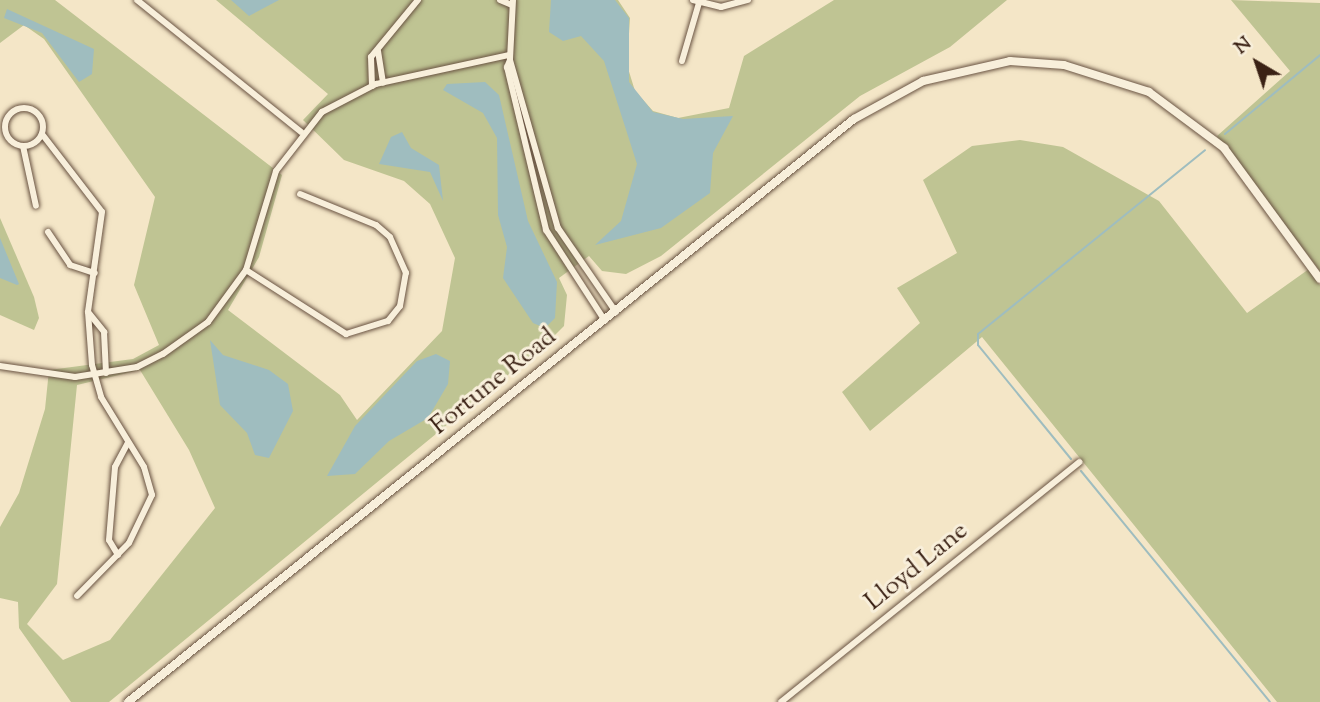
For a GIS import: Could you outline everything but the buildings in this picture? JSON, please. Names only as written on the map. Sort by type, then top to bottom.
[{"type":"street","points":[[137,0],[302,132]]},
{"type":"street","points":[[372,86],[369,66],[378,50],[418,0]]},
{"type":"street","points":[[500,0],[512,3],[510,57],[529,166],[546,230],[575,280],[605,321]]},
{"type":"street","points":[[682,61],[696,2],[748,0]]},
{"type":"street","points":[[378,50],[383,83]]},
{"type":"street","points":[[0,366],[47,377],[102,374],[136,367],[188,339],[246,270],[276,170],[302,132],[322,112],[372,86],[510,57]]},
{"type":"street","points":[[510,57],[558,228],[584,273],[615,312]]},
{"type":"street","name":"Fortune Road","points":[[128,702],[887,96],[960,69],[1010,61],[1111,76],[1182,113],[1224,148],[1320,279]]},
{"type":"street","points":[[36,206],[23,146],[7,135],[13,111],[36,111],[42,134],[102,212],[88,312],[102,374]]},
{"type":"street","points":[[23,146],[42,134]]},
{"type":"street","points":[[529,166],[541,162]]},
{"type":"street","points":[[246,270],[346,334],[387,321],[400,306],[406,273],[390,237],[376,225],[300,194]]},
{"type":"street","points":[[48,233],[70,265],[95,273]]},
{"type":"street","points":[[575,280],[584,273]]},
{"type":"street","points":[[77,596],[118,555],[152,495],[128,443],[101,397],[104,332],[88,312]]},
{"type":"street","points":[[118,555],[109,540],[115,467],[128,443]]},
{"type":"street","name":"Lloyd Lane","points":[[780,702],[1079,461]]},
{"type":"green space","points":[[0,0],[55,0],[282,175],[259,257],[228,310],[340,395],[357,420],[442,331],[455,258],[430,204],[404,181],[344,160],[303,120],[328,94],[216,0],[618,0],[630,18],[627,65],[635,91],[653,111],[678,118],[729,108],[744,56],[834,0],[1007,0],[950,47],[860,96],[661,256],[626,274],[602,271],[589,256],[559,278],[567,295],[564,326],[547,343],[109,702],[71,702],[19,628],[18,602],[0,598],[0,527],[19,493],[45,409],[49,370],[133,359],[159,345],[134,285],[155,197],[44,39],[24,25],[0,43]],"holes":[[[140,370],[189,450],[215,508],[110,640],[63,660],[27,624],[57,584],[77,385]]]},
{"type":"green space","points":[[1231,0],[1320,3],[1320,271],[1217,136],[1290,71]]},
{"type":"green space","points":[[1020,140],[1063,147],[1159,201],[1247,313],[1309,269],[1320,285],[1320,702],[1277,702],[982,337],[870,431],[842,392],[920,323],[897,288],[957,253],[923,180],[972,146]]},
{"type":"green space","points":[[0,218],[34,297],[39,318],[34,330],[0,315]]},
{"type":"water","points":[[231,0],[279,0],[249,16]]},
{"type":"water","points":[[551,0],[615,0],[629,18],[629,82],[653,112],[683,119],[733,116],[713,153],[710,193],[661,228],[595,245],[621,221],[637,164],[604,61],[581,36],[563,41],[549,32]]},
{"type":"water","points":[[7,9],[94,49],[92,74],[79,82],[42,33],[4,18]]},
{"type":"water","points":[[485,82],[499,95],[528,221],[557,282],[555,318],[545,328],[533,323],[503,278],[507,247],[498,215],[497,138],[483,113],[443,90],[447,84]]},
{"type":"water","points":[[402,132],[411,148],[439,165],[443,201],[430,172],[379,164],[391,137]]},
{"type":"water","points":[[0,238],[19,284],[17,285],[0,278]]},
{"type":"water","points":[[210,340],[223,355],[269,370],[288,384],[293,411],[269,458],[255,455],[247,433],[220,405]]},
{"type":"water","points":[[436,354],[450,361],[448,384],[428,418],[389,441],[355,474],[327,476],[355,426],[417,361]]},
{"type":"waterway","points":[[1225,134],[1320,55]]},
{"type":"waterway","points":[[1071,459],[978,345],[978,334],[1205,150]]},
{"type":"waterway","points":[[1081,471],[1270,702]]}]
